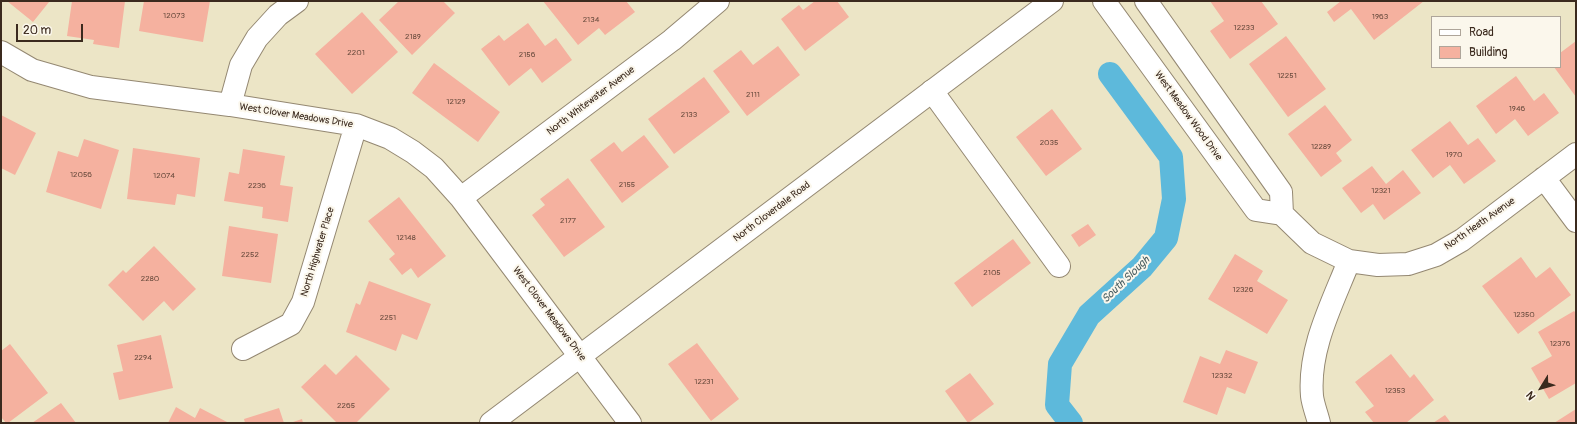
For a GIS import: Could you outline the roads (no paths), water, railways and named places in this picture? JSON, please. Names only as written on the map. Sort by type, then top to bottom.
[{"type":"street","points":[[230,105],[241,65],[257,38],[278,15],[298,1]]},
{"type":"street","name":"North Whitewater Avenue","points":[[461,198],[672,40],[718,1]]},
{"type":"street","name":"North Cloverdale Road","points":[[491,423],[1052,1]]},
{"type":"street","name":"West Meadow Wood Drive","points":[[1104,1],[1256,210],[1282,214]]},
{"type":"street","points":[[1146,1],[1281,192],[1282,214],[1312,243],[1349,261],[1319,338],[1312,368],[1312,398],[1319,423]]},
{"type":"street","name":"West Clover Meadows Drive","points":[[1,52],[32,70],[91,87],[230,105],[356,125],[390,138],[413,152],[434,168],[461,198],[630,423]]},
{"type":"street","points":[[932,91],[1059,266]]},
{"type":"street","name":"North Highwater Place","points":[[243,349],[291,324],[303,302],[356,125]]},
{"type":"street","name":"North Heath Avenue","points":[[1349,261],[1378,266],[1408,264],[1436,255],[1462,240],[1576,154]]},
{"type":"street","points":[[1544,178],[1576,221]]},
{"type":"waterway","name":"South Slough","points":[[1071,423],[1057,405],[1060,364],[1089,315],[1142,267],[1166,238],[1174,199],[1171,157],[1110,74]]}]
